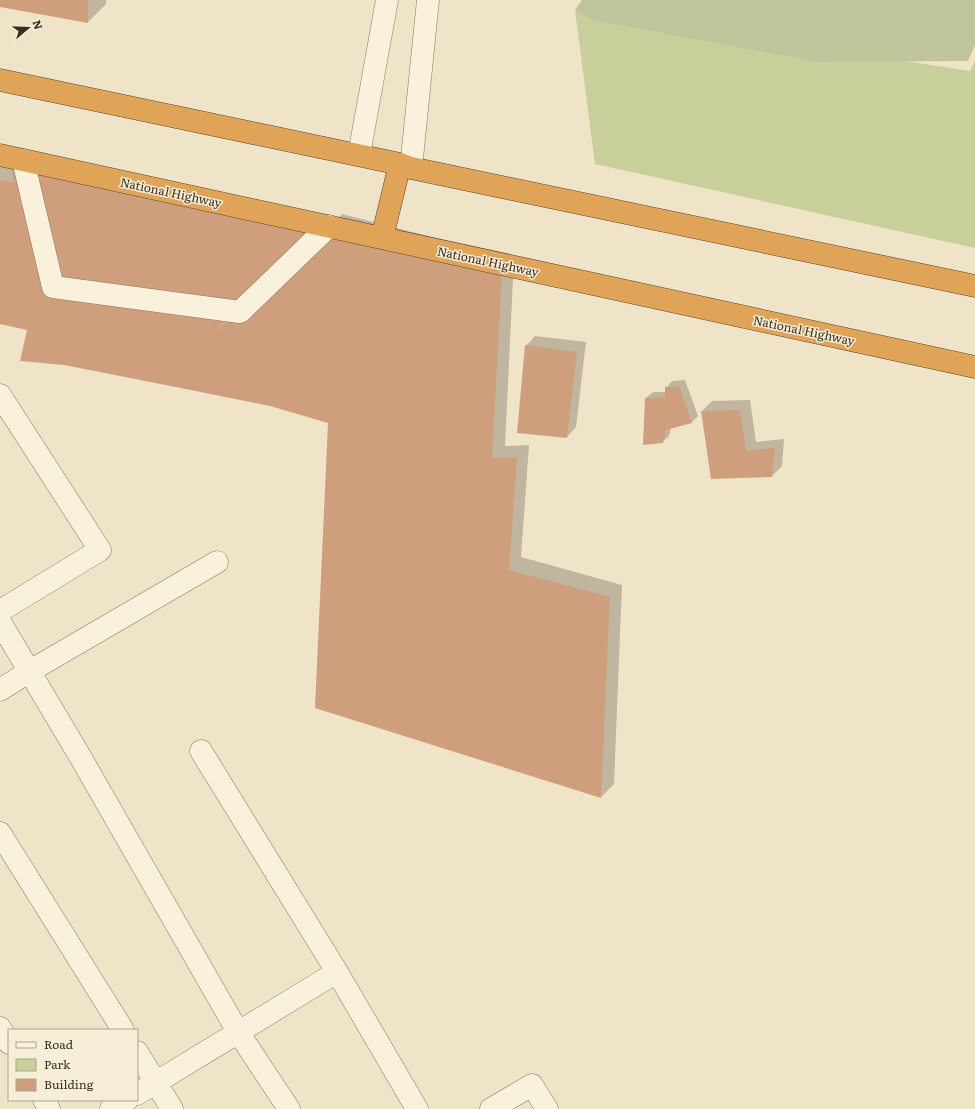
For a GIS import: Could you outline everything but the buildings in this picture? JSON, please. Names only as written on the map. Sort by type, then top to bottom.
[{"type":"highway","points":[[0,80],[975,286]]},
{"type":"highway","name":"National Highway","points":[[0,156],[975,367]]},
{"type":"highway","points":[[382,238],[405,166]]},
{"type":"street","points":[[359,155],[387,0]]},
{"type":"street","points":[[405,166],[428,0]]},
{"type":"street","points":[[23,160],[53,287],[240,312],[329,226]]},
{"type":"street","points":[[0,395],[100,550],[0,611]]},
{"type":"street","points":[[0,690],[217,562]]},
{"type":"street","points":[[0,622],[81,758],[238,1032],[289,1109]]},
{"type":"street","points":[[201,751],[337,972],[417,1109]]},
{"type":"street","points":[[0,833],[122,1029]]},
{"type":"street","points":[[138,1093],[337,972]]},
{"type":"street","points":[[0,1028],[8,1041]]},
{"type":"street","points":[[138,1054],[172,1109]]},
{"type":"street","points":[[491,1109],[532,1086],[547,1109]]},
{"type":"street","points":[[111,1109],[124,1101]]},
{"type":"green space","points":[[582,0],[975,0],[975,45],[968,61],[818,62],[593,20],[575,10]]},
{"type":"green space","points":[[575,10],[970,71],[975,61],[975,248],[595,164]]}]
